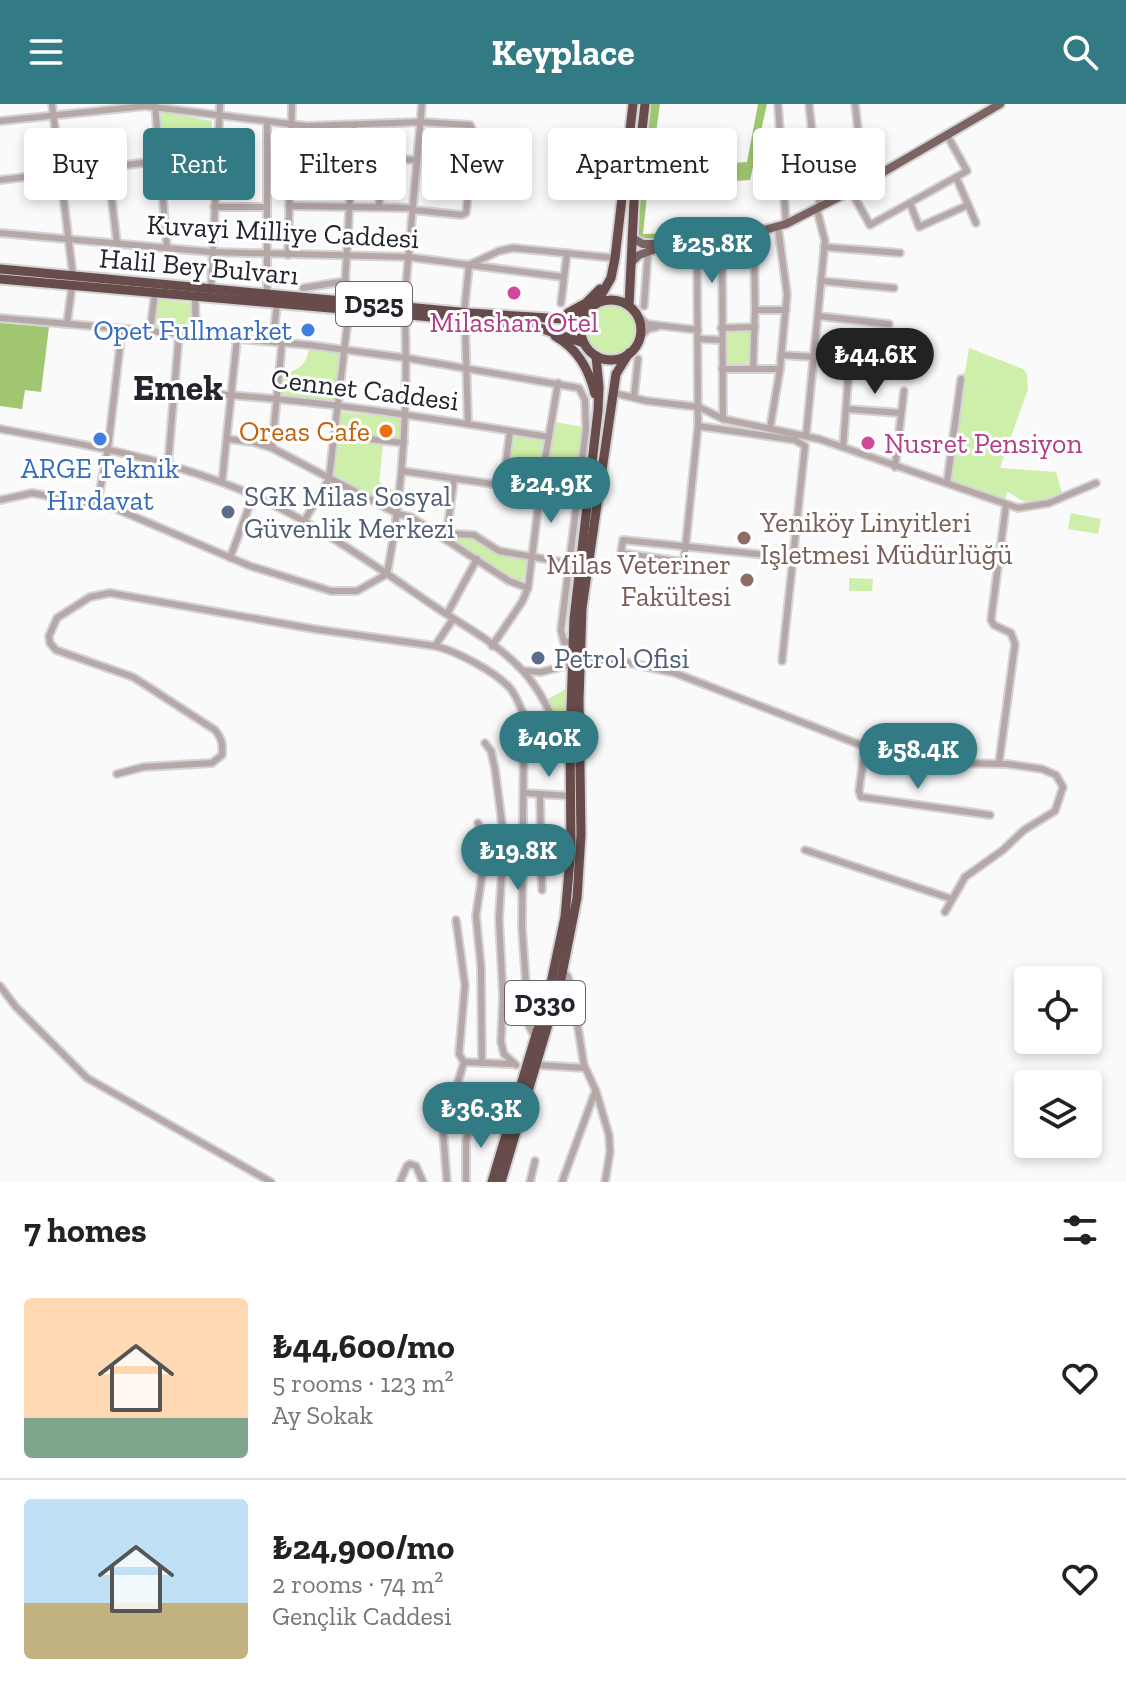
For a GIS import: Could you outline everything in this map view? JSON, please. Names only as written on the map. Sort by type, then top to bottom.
[{"type":"highway","points":[[633,104],[611,278],[581,325],[584,343],[596,356],[613,360],[634,356],[639,339],[640,328],[632,310],[631,263],[645,104]]},
{"type":"highway","points":[[535,322],[575,311],[586,303],[604,284],[615,258]]},
{"type":"highway","name":"Halil Bey Bulvarı","points":[[0,269],[195,297],[535,322]]},
{"type":"highway","name":"Halil Bey Bulvarı","points":[[0,279],[211,289],[347,306]]},
{"type":"highway","points":[[593,307],[613,300],[632,310]]},
{"type":"highway","name":"D525","points":[[535,322],[575,317],[593,307]]},
{"type":"highway","points":[[535,322],[580,357],[603,410]]},
{"type":"highway","name":"D525","points":[[535,322],[584,343]]},
{"type":"highway","points":[[596,356],[603,410]]},
{"type":"highway","name":"D330","points":[[501,1182],[563,971],[574,917],[580,855],[573,641],[575,597],[603,410],[616,374],[634,356]]},
{"type":"highway","name":"D330","points":[[492,1182],[555,966],[565,917],[570,867],[570,739],[603,410]]},
{"type":"main road","points":[[885,172],[1000,104]]},
{"type":"main road","points":[[632,235],[643,244],[673,244],[754,234],[782,225],[835,200]]},
{"type":"main road","points":[[631,263],[648,251],[673,244]]},
{"type":"street","points":[[52,104],[55,128]]},
{"type":"street","points":[[218,128],[220,104]]},
{"type":"street","points":[[288,255],[292,104]]},
{"type":"street","points":[[387,574],[398,514],[407,414],[405,311],[422,104]]},
{"type":"street","points":[[778,104],[779,128]]},
{"type":"street","points":[[809,104],[811,128]]},
{"type":"street","points":[[855,104],[858,128]]},
{"type":"street","points":[[155,105],[157,128]]},
{"type":"street","points":[[0,121],[155,105],[292,125],[354,126],[421,122],[465,124],[473,128],[467,211],[461,215],[379,207],[289,206]]},
{"type":"street","points":[[267,122],[267,294]]},
{"type":"street","points":[[856,200],[870,225],[967,171],[947,135]]},
{"type":"street","points":[[406,159],[417,160]]},
{"type":"street","points":[[0,180],[24,177]]},
{"type":"street","points":[[956,177],[976,223]]},
{"type":"street","points":[[64,200],[72,281],[67,324]]},
{"type":"street","points":[[112,200],[117,244]]},
{"type":"street","points":[[163,200],[167,248]]},
{"type":"street","points":[[211,289],[214,200]]},
{"type":"street","points":[[303,523],[329,479],[344,350],[350,200]]},
{"type":"street","points":[[379,200],[379,207]]},
{"type":"street","points":[[770,428],[780,369],[787,294],[781,200]]},
{"type":"street","points":[[806,436],[824,247],[818,200]]},
{"type":"street","points":[[910,203],[919,227],[968,205]]},
{"type":"street","points":[[214,207],[267,207]]},
{"type":"street","name":"Kuvayi Milliye Caddesi","points":[[0,233],[211,252],[408,257],[563,277]]},
{"type":"street","points":[[753,369],[754,234]]},
{"type":"street","points":[[722,239],[723,419]]},
{"type":"street","points":[[697,242],[699,407],[698,426],[685,546],[683,566],[621,553],[623,540],[685,546],[794,558]]},
{"type":"street","points":[[824,247],[900,253]]},
{"type":"street","points":[[468,424],[465,317],[469,265],[509,248],[615,258]]},
{"type":"street","points":[[644,306],[648,251]]},
{"type":"street","points":[[561,303],[567,253]]},
{"type":"street","name":"Halil Bey Bulvarı","points":[[303,288],[346,281]]},
{"type":"street","points":[[821,281],[894,288]]},
{"type":"street","points":[[150,331],[155,293]]},
{"type":"street","points":[[195,297],[196,335]]},
{"type":"street","points":[[277,304],[273,340],[282,343]]},
{"type":"street","points":[[632,310],[647,324],[698,330]]},
{"type":"street","points":[[755,310],[786,310]]},
{"type":"street","points":[[818,316],[889,324]]},
{"type":"street","points":[[0,318],[344,350],[579,388],[585,400],[586,429],[561,635],[564,642],[573,641]]},
{"type":"street","points":[[639,339],[648,329],[661,327]]},
{"type":"street","points":[[721,328],[755,327]]},
{"type":"street","points":[[97,505],[108,448],[122,329]]},
{"type":"street","points":[[168,464],[179,334]]},
{"type":"street","points":[[222,482],[237,339]]},
{"type":"street","points":[[699,339],[721,340]]},
{"type":"street","points":[[272,448],[282,343]]},
{"type":"street","points":[[781,355],[886,358]]},
{"type":"street","points":[[843,447],[850,355]]},
{"type":"street","points":[[634,356],[634,397]]},
{"type":"street","points":[[722,369],[780,369]]},
{"type":"street","points":[[947,483],[961,379]]},
{"type":"street","points":[[492,646],[528,588],[558,383]]},
{"type":"street","points":[[895,467],[904,391]]},
{"type":"street","name":"Cennet Caddesi","points":[[174,392],[407,414],[549,437]]},
{"type":"street","points":[[618,394],[699,407],[723,419],[806,436],[1018,508],[1049,503],[1096,483]]},
{"type":"street","points":[[846,409],[901,413]]},
{"type":"street","points":[[698,426],[795,440],[804,444],[782,661]]},
{"type":"street","points":[[0,429],[108,448],[168,464],[222,482],[303,523],[450,616],[524,671],[547,705],[560,736],[570,739]]},
{"type":"street","points":[[503,486],[510,431]]},
{"type":"street","points":[[334,435],[404,443]]},
{"type":"street","points":[[227,439],[272,448],[398,514],[411,517],[509,581],[528,588]]},
{"type":"street","points":[[402,471],[577,496]]},
{"type":"street","points":[[446,540],[454,479]]},
{"type":"street","points":[[0,500],[32,493],[97,505],[133,515],[275,575],[343,593],[357,591],[387,574]]},
{"type":"street","points":[[230,558],[253,496]]},
{"type":"street","points":[[999,763],[1015,644],[1011,633],[994,625],[991,620],[1006,505]]},
{"type":"street","points":[[446,540],[456,534],[474,535],[496,550],[568,563]]},
{"type":"street","points":[[435,646],[477,559]]},
{"type":"street","points":[[117,774],[157,765],[212,763],[222,755],[222,739],[215,730],[133,677],[56,650],[49,636],[57,618],[90,597],[110,593],[134,596],[314,629],[435,646],[458,655],[509,687],[524,720],[522,928],[529,1026],[535,1037]]},
{"type":"street","points":[[524,671],[541,672],[576,661],[634,664],[675,673],[865,747],[918,759],[967,764],[999,763],[1042,769],[1056,775],[1063,787],[1051,814],[1024,830],[1003,850],[965,877],[945,912]]},
{"type":"street","points":[[485,743],[491,751],[495,769],[504,839],[499,918],[503,997],[501,1042],[504,1054],[516,1065]]},
{"type":"street","points":[[865,747],[859,791],[861,797],[990,815]]},
{"type":"street","points":[[524,793],[571,796]]},
{"type":"street","points":[[540,794],[542,890]]},
{"type":"street","points":[[478,823],[483,838],[484,861],[476,916],[481,967],[482,1063]]},
{"type":"street","points":[[805,850],[952,899]]},
{"type":"street","points":[[447,1182],[443,1131],[464,1062],[459,1054],[465,985],[456,920]]},
{"type":"street","points":[[563,971],[572,991],[585,1068],[596,1091],[610,1144],[605,1182]]},
{"type":"street","points":[[0,986],[16,1007],[87,1078],[271,1182]]},
{"type":"street","points":[[464,1062],[516,1065],[526,1069]]},
{"type":"street","points":[[536,1065],[585,1068]]},
{"type":"street","points":[[562,1182],[596,1091]]},
{"type":"street","points":[[466,1182],[466,1140],[474,1111]]},
{"type":"street","points":[[530,1182],[535,1161]]},
{"type":"street","points":[[400,1182],[410,1164],[417,1168],[423,1182]]},
{"type":"green space","points":[[649,104],[660,104],[657,128],[646,128]]},
{"type":"green space","points":[[758,104],[767,104],[762,128],[753,128]]},
{"type":"green space","points":[[163,112],[212,121],[212,128],[160,128],[159,117]]},
{"type":"green space","points":[[753,130],[753,167],[750,180],[737,181],[737,163],[747,162]]},
{"type":"green space","points":[[638,200],[647,200],[643,234],[669,233],[670,241],[641,242],[634,234]]},
{"type":"green space","points":[[738,228],[739,234],[684,240],[683,233]]},
{"type":"green space","points":[[156,299],[192,303],[193,331],[153,327]]},
{"type":"green space","points":[[610,304],[628,312],[636,330],[628,348],[610,356],[592,348],[584,330],[592,312]]},
{"type":"green space","points":[[0,323],[49,327],[41,392],[25,390],[22,409],[0,406]]},
{"type":"green space","points":[[755,327],[753,369],[722,369],[721,328]]},
{"type":"green space","points":[[969,348],[1023,369],[1027,375],[1028,389],[1000,468],[1056,472],[1062,493],[1030,502],[1007,492],[1005,499],[951,482],[964,379],[957,377],[965,372]]},
{"type":"green space","points":[[309,349],[340,353],[334,402],[280,397],[282,374],[300,366]]},
{"type":"green space","points":[[341,412],[402,418],[400,439],[339,433]]},
{"type":"green space","points":[[555,422],[583,427],[577,476],[547,471]]},
{"type":"green space","points":[[512,436],[543,441],[536,485],[507,482]]},
{"type":"green space","points":[[338,439],[383,445],[379,482],[395,491],[393,509],[334,478]]},
{"type":"green space","points":[[1071,513],[1101,519],[1098,534],[1068,529]]},
{"type":"green space","points":[[457,536],[480,540],[492,551],[527,558],[524,580],[514,580],[455,541]]},
{"type":"green space","points":[[849,578],[873,579],[872,591],[849,591]]},
{"type":"green space","points":[[566,689],[566,723],[561,725],[548,699]]},
{"type":"place","name":"Milashan Otel","points":[[514,293]]},
{"type":"place","name":"Opet Fullmarket","points":[[308,330]]},
{"type":"place","name":"Oreas Cafe","points":[[386,431]]},
{"type":"place","name":"ARGE Teknik Hırdavat","points":[[100,439]]},
{"type":"place","name":"Nusret Pensiyon","points":[[868,443]]},
{"type":"place","name":"SGK Milas Sosyal Güvenlik Merkezi","points":[[228,512]]},
{"type":"place","name":"Yeniköy Linyitleri Işletmesi Müdürlüğü","points":[[744,538]]},
{"type":"place","name":"Milas Veteriner Fakültesi","points":[[747,580]]},
{"type":"place","name":"Petrol Ofisi","points":[[538,658]]},
{"type":"district","name":"Emek","points":[[178,387]]}]
